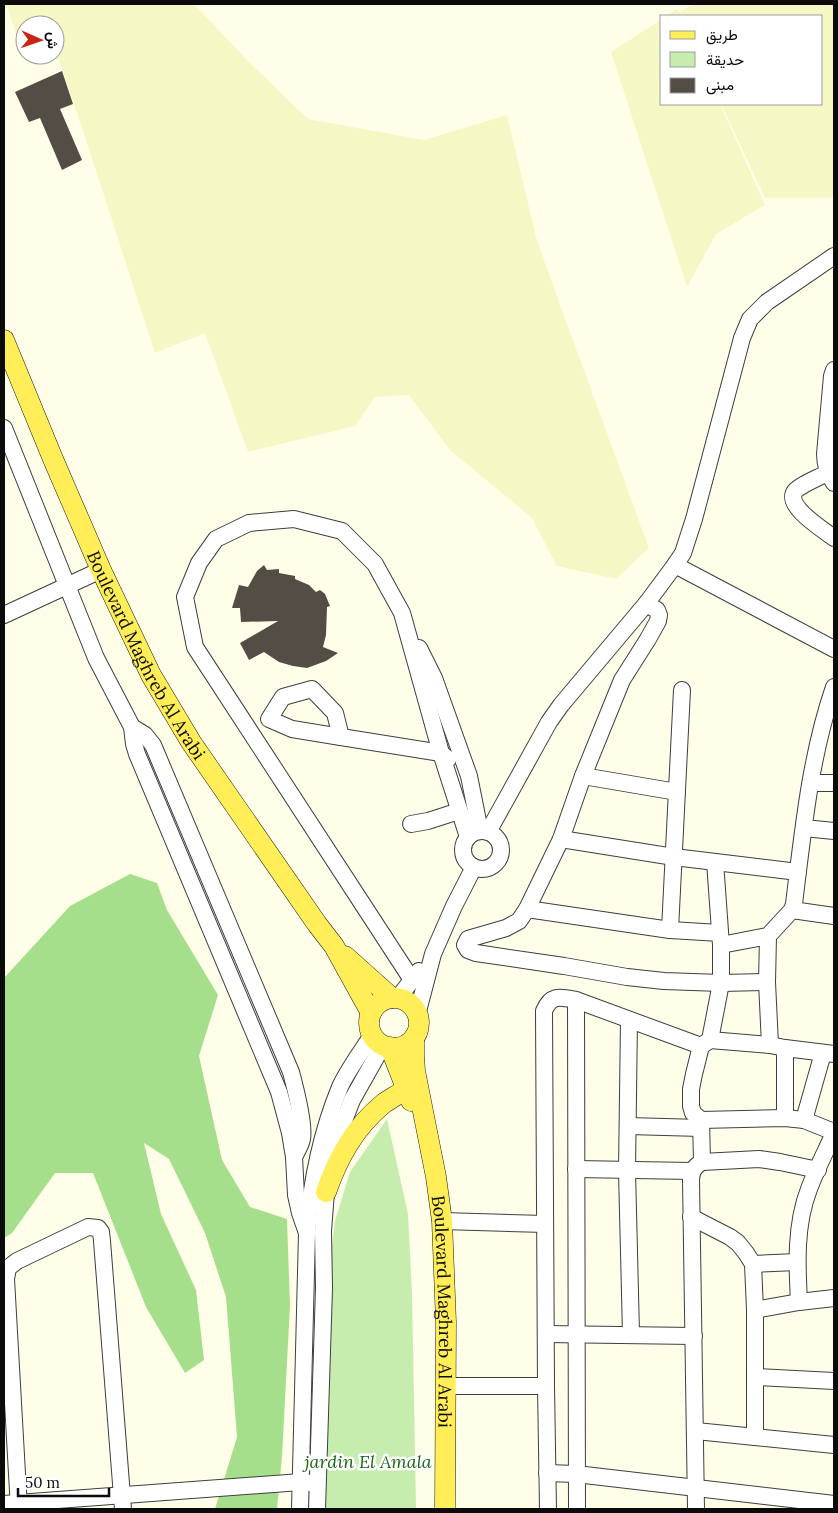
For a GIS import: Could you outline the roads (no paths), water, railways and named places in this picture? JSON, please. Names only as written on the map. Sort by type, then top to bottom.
[{"type":"main road","name":"Boulevard Maghreb Al Arabi","points":[[4,340],[101,570],[135,644],[172,712],[334,946],[371,1013]]},
{"type":"main road","name":"Boulevard Maghreb Al Arabi","points":[[334,946],[395,998]]},
{"type":"main road","points":[[395,998],[403,1000],[412,1006],[417,1015],[418,1026],[414,1038],[397,1048],[382,1042],[370,1028],[369,1020],[376,1005],[383,1000],[395,998]]},
{"type":"main road","name":"Boulevard Maghreb Al Arabi","points":[[414,1038],[416,1071],[442,1220],[446,1322],[445,1509]]},
{"type":"main road","name":"Boulevard Maghreb Al Arabi","points":[[382,1042],[406,1089],[429,1144]]},
{"type":"main road","points":[[326,1192],[334,1167],[347,1144],[364,1122],[384,1104],[406,1089]]},
{"type":"street","points":[[479,834],[494,834],[502,851],[500,857],[492,866],[480,869],[469,863],[465,857],[463,850],[465,843],[479,834],[548,722],[646,604],[683,553],[694,519],[742,338],[750,318],[767,302],[834,256]]},
{"type":"street","points":[[834,370],[832,376],[829,453],[825,463],[831,478],[797,489],[794,494],[794,501],[802,513],[834,538]]},
{"type":"street","points":[[4,428],[96,658],[132,727],[137,754],[273,1076],[284,1111],[294,1157],[296,1195],[307,1233]]},
{"type":"street","points":[[412,980],[195,647],[186,597],[198,563],[216,539],[249,523],[294,519],[342,531],[375,564],[434,678],[469,776],[479,834]]},
{"type":"street","points":[[675,565],[834,649]]},
{"type":"street","points":[[5,611],[101,570]]},
{"type":"street","points":[[646,604],[656,610],[659,615],[658,620],[622,680],[583,776],[561,839],[527,909],[518,921],[506,928],[468,939],[465,945],[468,950],[476,953],[627,977],[664,981],[767,982]]},
{"type":"street","points":[[402,613],[459,810],[479,834]]},
{"type":"street","points":[[785,1118],[778,1046],[767,982],[768,936],[792,910],[794,904],[811,783],[823,724],[834,687]]},
{"type":"street","points":[[670,930],[682,690]]},
{"type":"street","points":[[341,737],[441,753],[469,776]]},
{"type":"street","points":[[583,776],[677,792]]},
{"type":"street","points":[[811,783],[834,783]]},
{"type":"street","points":[[410,824],[428,821],[459,810]]},
{"type":"street","points":[[804,828],[834,831]]},
{"type":"street","points":[[561,839],[674,857],[798,872]]},
{"type":"street","points":[[696,1509],[691,1216],[701,1124],[691,1106],[694,1074],[706,1043],[721,983],[721,939],[715,862]]},
{"type":"street","points":[[417,1015],[433,954],[474,867]]},
{"type":"street","points":[[527,909],[721,939],[768,936]]},
{"type":"street","points":[[792,910],[834,916]]},
{"type":"street","points":[[395,998],[433,954]]},
{"type":"street","points":[[548,1509],[544,1011],[547,1002],[562,997],[576,1000],[628,1020],[706,1043],[778,1046],[828,1054],[804,1120]]},
{"type":"street","points":[[576,1000],[577,1509]]},
{"type":"street","points":[[628,1020],[627,1170],[631,1334]]},
{"type":"street","points":[[317,1509],[324,1288],[323,1231],[326,1192],[335,1144],[352,1100],[382,1042]]},
{"type":"street","points":[[300,1509],[307,1233],[310,1206],[322,1140],[341,1086],[382,1042]]},
{"type":"street","points":[[628,1126],[701,1124],[785,1118],[804,1120],[834,1132],[809,1189],[800,1224],[797,1262],[798,1302]]},
{"type":"street","points":[[576,1169],[627,1170],[697,1166],[759,1159],[818,1170]]},
{"type":"street","points":[[691,1216],[734,1240],[753,1264],[755,1437]]},
{"type":"street","points":[[442,1220],[545,1224]]},
{"type":"street","points":[[122,1502],[101,1232],[98,1228],[88,1227],[17,1261],[8,1268],[6,1279],[14,1506],[122,1502],[301,1482],[318,1483]]},
{"type":"street","points":[[753,1264],[797,1262]]},
{"type":"street","points":[[755,1310],[834,1298]]},
{"type":"street","points":[[546,1334],[694,1336]]},
{"type":"street","points":[[755,1376],[834,1381]]},
{"type":"street","points":[[446,1386],[546,1386]]},
{"type":"street","points":[[696,1431],[834,1445]]},
{"type":"street","points":[[547,1473],[576,1474],[834,1504]]},
{"type":"park label","name":"jardin El Amala","points":[[368,1461]]}]
